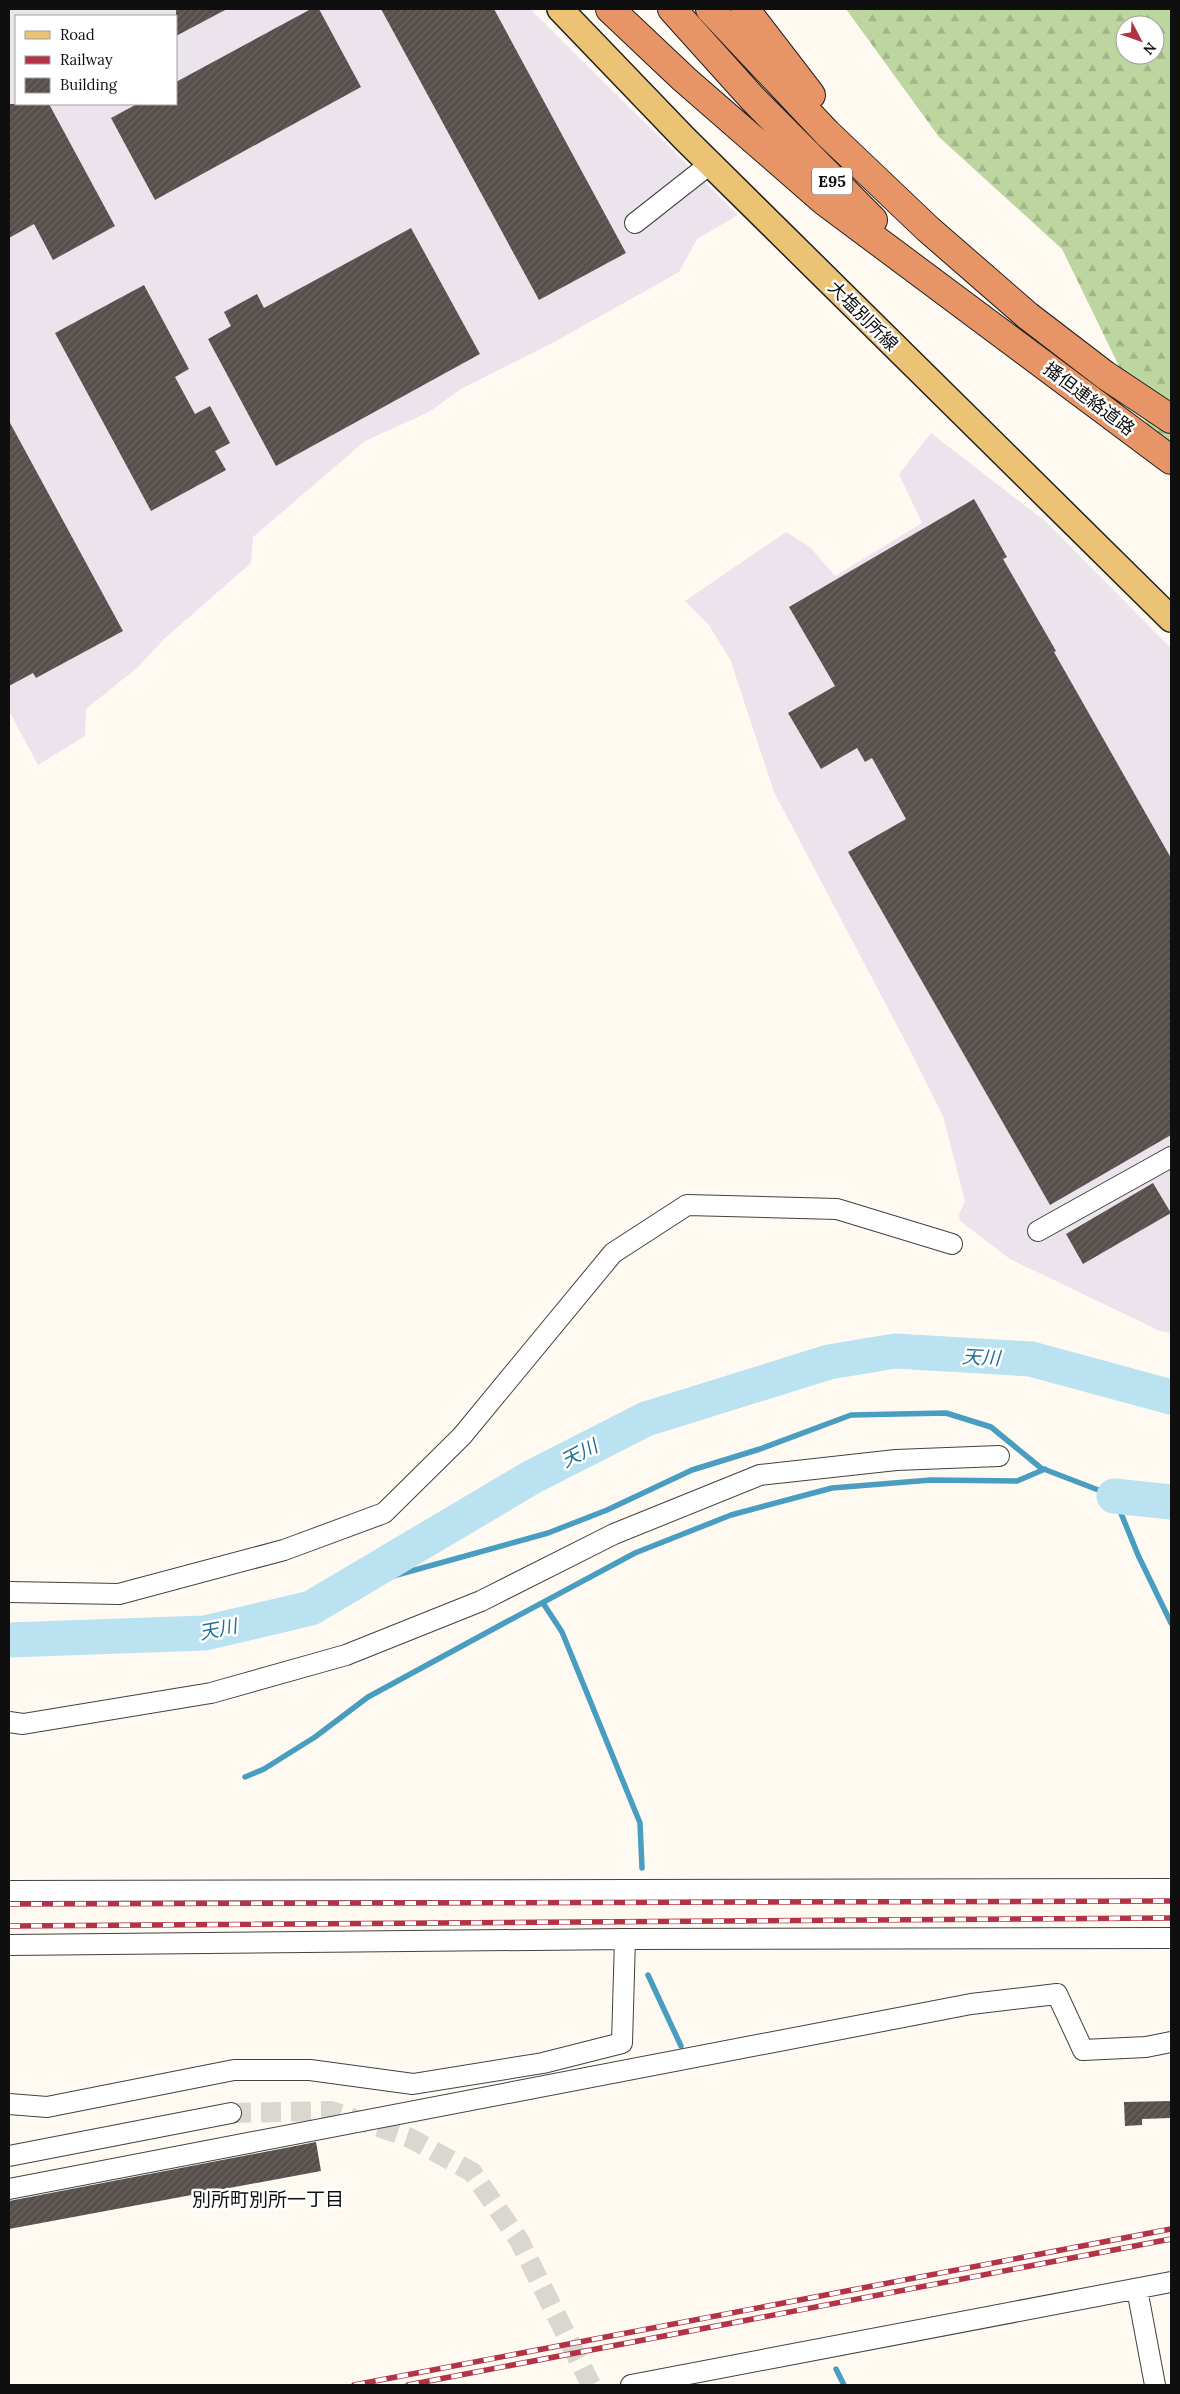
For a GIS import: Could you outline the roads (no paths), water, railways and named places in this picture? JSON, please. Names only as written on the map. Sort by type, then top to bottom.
[{"type":"highway","points":[[610,9],[684,79],[824,202],[1008,337]]},
{"type":"highway","name":"E95","points":[[672,9],[752,99],[857,205],[907,251],[1008,337]]},
{"type":"highway","name":"E95","points":[[710,9],[774,80],[877,183],[1028,316]]},
{"type":"highway","points":[[745,9],[796,76],[850,140],[883,175],[1028,316]]},
{"type":"highway","name":"播但連絡道路","points":[[1028,316],[1105,376],[1171,419]]},
{"type":"highway","name":"播但連絡道路","points":[[1008,337],[1171,460]]},
{"type":"main road","name":"大塩別所線","points":[[560,9],[710,164],[1171,619]]},
{"type":"street","points":[[635,223],[710,164]]},
{"type":"street","points":[[1038,1232],[1171,1157]]},
{"type":"street","points":[[9,1592],[119,1594],[284,1550],[384,1513],[462,1436],[613,1252],[687,1205],[837,1208],[952,1244]]},
{"type":"street","points":[[9,1722],[23,1724],[211,1692],[346,1655],[480,1601],[614,1534],[760,1475],[896,1460],[999,1456]]},
{"type":"street","points":[[9,1891],[1171,1889]]},
{"type":"street","points":[[9,1945],[625,1939],[1171,1938]]},
{"type":"street","points":[[9,2104],[47,2107],[234,2070],[310,2070],[413,2084],[543,2063],[622,2042],[625,1939]]},
{"type":"street","points":[[9,2190],[971,2004],[1057,1994],[1084,2050],[1146,2047],[1171,2042]]},
{"type":"street","points":[[9,2156],[231,2113]]},
{"type":"street","points":[[632,2385],[1171,2282]]},
{"type":"street","points":[[1137,2289],[1155,2385]]},
{"type":"waterway","name":"天川","points":[[9,1640],[205,1633],[311,1608],[532,1477],[646,1419],[829,1362],[895,1351],[1031,1359],[1171,1397]]},
{"type":"waterway","points":[[339,1591],[548,1533],[607,1510],[692,1470],[760,1449],[851,1415],[946,1413],[991,1427],[1041,1468],[1114,1496],[1138,1555],[1171,1623]]},
{"type":"waterway","points":[[245,1777],[264,1769],[315,1737],[368,1697],[508,1621],[635,1553],[731,1515],[832,1488],[931,1480],[1017,1481],[1045,1469]]},
{"type":"waterway","points":[[1114,1496],[1171,1502]]},
{"type":"waterway","points":[[543,1603],[562,1632],[640,1823],[642,1868]]},
{"type":"waterway","points":[[648,1975],[681,2046]]},
{"type":"waterway","points":[[836,2369],[844,2385]]},
{"type":"tunnel","points":[[231,2113],[331,2111],[408,2137],[472,2172],[519,2240],[591,2385]]},
{"type":"railway","points":[[9,1904],[1171,1901]]},
{"type":"railway","points":[[9,1926],[1171,1918]]},
{"type":"railway","points":[[354,2385],[1171,2229]]},
{"type":"railway","points":[[408,2385],[1171,2239]]},
{"type":"district","name":"別所町別所一丁目","points":[[268,2199]]}]
